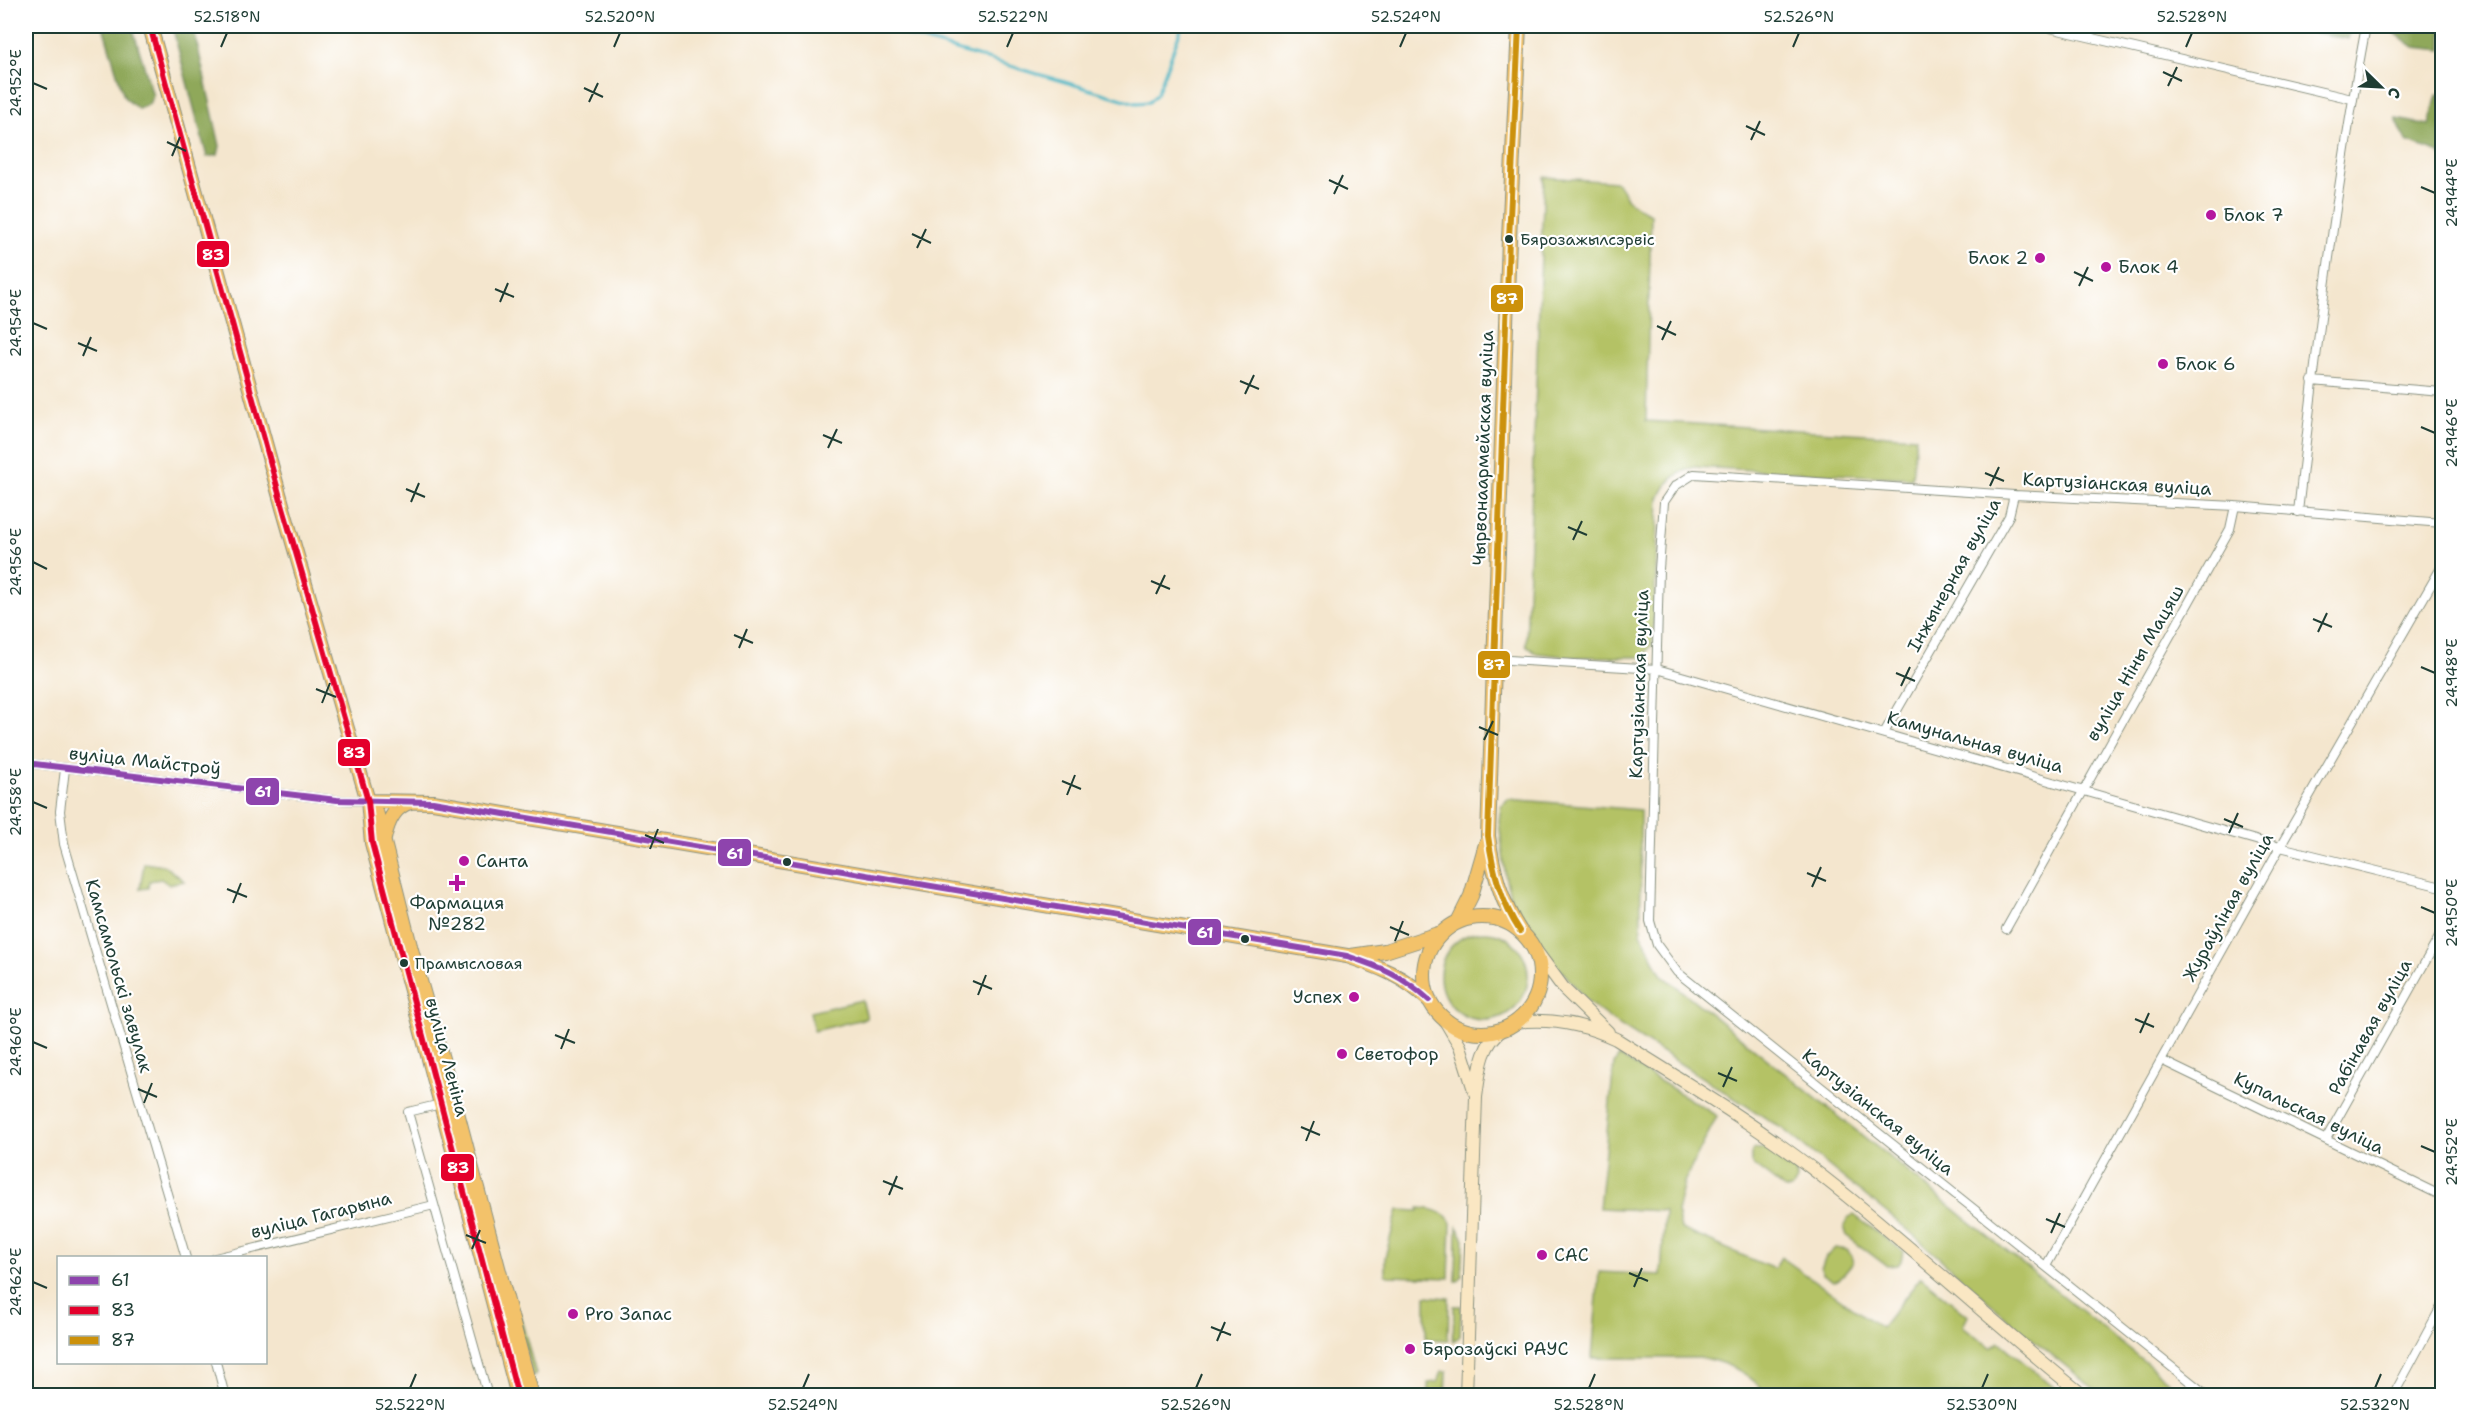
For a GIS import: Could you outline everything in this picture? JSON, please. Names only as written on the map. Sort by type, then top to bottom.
[{"type":"main road","points":[[150,26],[283,508],[368,801],[433,802],[1347,956],[1391,972],[1412,984],[1430,1000],[1444,1019],[1472,1032],[1503,1029],[1516,1022],[1530,1007],[1538,988],[1540,968],[1534,948],[1520,931],[1501,920],[1479,916],[1458,922],[1441,933],[1385,951],[1347,956]]},
{"type":"main road","name":"Чырвонаармейская вуліца","points":[[1520,26],[1488,836],[1491,858],[1503,901],[1520,931]]},
{"type":"main road","name":"вуліца Леніна","points":[[368,801],[377,815],[384,839],[518,1395]]},
{"type":"main road","name":"вуліца Леніна","points":[[368,801],[372,843],[532,1395]]},
{"type":"main road","points":[[384,839],[390,818],[400,807],[413,801]]},
{"type":"main road","name":"Чырвонаармейская вуліца","points":[[1458,922],[1472,896],[1488,836]]},
{"type":"main road","points":[[1430,1000],[1424,983],[1425,965],[1431,947],[1441,933]]},
{"type":"street","points":[[2042,26],[2352,99]]},
{"type":"street","points":[[2298,512],[2313,381],[2352,99],[2366,26]]},
{"type":"street","points":[[2313,381],[2442,392]]},
{"type":"street","name":"Картузіанская вуліца","points":[[2208,1395],[1677,972],[1657,945],[1650,921],[1650,835],[1659,569],[1664,502],[1675,486],[1694,474],[2014,495],[2235,506],[2442,523]]},
{"type":"street","name":"Інжынерная вуліца","points":[[1884,733],[2009,516],[2014,495]]},
{"type":"street","name":"вуліца Ніны Мацяш","points":[[2006,929],[2230,529],[2235,506]]},
{"type":"street","name":"Жураўліная вуліца","points":[[2046,1266],[2280,847],[2442,566]]},
{"type":"street","name":"Камунальная вуліца","points":[[1494,659],[1657,669],[2280,847],[2442,888]]},
{"type":"street","name":"вуліца Майстроў","points":[[26,763],[337,800],[368,801]]},
{"type":"street","name":"Камсамольскі завулак","points":[[65,769],[60,811],[64,844],[186,1256]]},
{"type":"street","name":"Рабінавая вуліца","points":[[2326,1139],[2442,932]]},
{"type":"street","points":[[1534,948],[1564,989],[1616,1039]]},
{"type":"street","points":[[1444,1019],[1460,1046],[1476,1097]]},
{"type":"street","points":[[1516,1022],[1532,1020],[1572,1023],[1596,1029],[1616,1039],[1756,1128],[1822,1176],[2084,1395]]},
{"type":"street","points":[[1466,1395],[1476,1097],[1485,1048],[1503,1029]]},
{"type":"street","name":"Купальская вуліца","points":[[2161,1060],[2442,1196]]},
{"type":"street","points":[[447,1103],[408,1112],[488,1395]]},
{"type":"street","name":"вуліца Гагарына","points":[[219,1256],[434,1204]]},
{"type":"street","points":[[2393,1395],[2442,1305]]},
{"type":"street","points":[[217,1364],[225,1395]]},
{"type":"green space","points":[[103,26],[132,26],[153,96],[149,104],[138,109],[124,97]]},
{"type":"green space","points":[[172,26],[193,26],[220,146],[218,155],[207,157]]},
{"type":"green space","points":[[2279,26],[2351,26],[2348,39]]},
{"type":"green space","points":[[2395,26],[2442,26],[2442,50],[2414,47],[2395,33]]},
{"type":"green space","points":[[2437,95],[2442,96],[2442,157],[2440,153],[2406,141],[2396,119],[2429,125]]},
{"type":"green space","points":[[1544,177],[1616,182],[1630,202],[1651,214],[1646,421],[1916,437],[1912,478],[1694,467],[1672,478],[1659,498],[1653,638],[1652,645],[1642,657],[1571,657],[1536,653],[1526,645]]},
{"type":"green space","points":[[1508,799],[1640,810],[1641,933],[1661,974],[2186,1395],[2102,1395],[2016,1326],[1909,1231],[1783,1129],[1613,1021],[1589,1003],[1530,933],[1513,907],[1506,880],[1499,821],[1501,806]]},
{"type":"green space","points":[[144,863],[165,866],[184,881],[168,884],[161,879],[149,881],[148,888],[140,889]]},
{"type":"green space","points":[[1484,932],[1509,939],[1521,951],[1528,976],[1521,1001],[1509,1013],[1484,1020],[1459,1013],[1447,1001],[1440,976],[1447,951],[1459,939]]},
{"type":"green space","points":[[862,1000],[867,1018],[814,1031],[810,1012]]},
{"type":"green space","points":[[1619,1056],[1717,1116],[1684,1182],[1677,1212],[1681,1229],[1774,1269],[1781,1257],[1881,1328],[1921,1277],[1968,1316],[1963,1326],[1991,1348],[1999,1342],[2063,1395],[1767,1395],[1739,1370],[1704,1358],[1592,1358],[1599,1272],[1661,1275],[1665,1211],[1599,1208],[1614,1064]]},
{"type":"green space","points":[[1771,1148],[1794,1166],[1797,1180],[1792,1189],[1785,1189],[1752,1164],[1752,1151]]},
{"type":"green space","points":[[1419,1208],[1442,1213],[1451,1223],[1449,1278],[1388,1276],[1385,1274],[1385,1257],[1398,1210],[1419,1211]]},
{"type":"green space","points":[[1854,1215],[1903,1251],[1898,1265],[1887,1266],[1847,1236],[1844,1226],[1849,1217]]},
{"type":"green space","points":[[1457,1227],[1464,1239],[1462,1276],[1456,1281]]},
{"type":"green space","points":[[1835,1248],[1847,1250],[1853,1263],[1839,1280],[1834,1281],[1823,1274],[1821,1269],[1826,1257]]},
{"type":"green space","points":[[1426,1296],[1449,1298],[1448,1340],[1426,1339]]},
{"type":"green space","points":[[1454,1306],[1461,1306],[1460,1336],[1453,1342]]},
{"type":"green space","points":[[519,1312],[536,1374],[533,1377],[515,1313]]},
{"type":"green space","points":[[1442,1371],[1447,1371],[1446,1395],[1428,1395],[1428,1383],[1438,1382]]},
{"type":"waterway","points":[[875,26],[1136,103],[1149,102],[1157,94],[1182,26]]},
{"type":"transit line","name":"83","points":[[150,26],[283,508],[368,801],[372,843],[518,1396]]},
{"type":"transit line","name":"87","points":[[1519,26],[1509,239],[1488,836],[1499,886],[1520,931]]},
{"type":"transit line","name":"61","points":[[26,763],[337,800],[433,802],[1347,956],[1391,973],[1429,1000]]},
{"type":"place","name":"Блок 7","points":[[2211,215]]},
{"type":"place","name":"Бярозажылсэрвіс","points":[[1509,239]]},
{"type":"place","name":"Блок 2","points":[[2040,258]]},
{"type":"place","name":"Блок 4","points":[[2106,267]]},
{"type":"place","name":"Блок 6","points":[[2163,364]]},
{"type":"place","name":"Санта","points":[[464,861]]},
{"type":"place","name":"Фармация №282","points":[[457,883]]},
{"type":"place","name":"Прамысловая","points":[[404,963]]},
{"type":"place","name":"Успех","points":[[1354,997]]},
{"type":"place","name":"Светофор","points":[[1342,1054]]},
{"type":"place","name":"САС","points":[[1542,1255]]},
{"type":"place","name":"Pro Запас","points":[[573,1314]]},
{"type":"place","name":"Бярозаўскі РАУС","points":[[1410,1349]]}]
